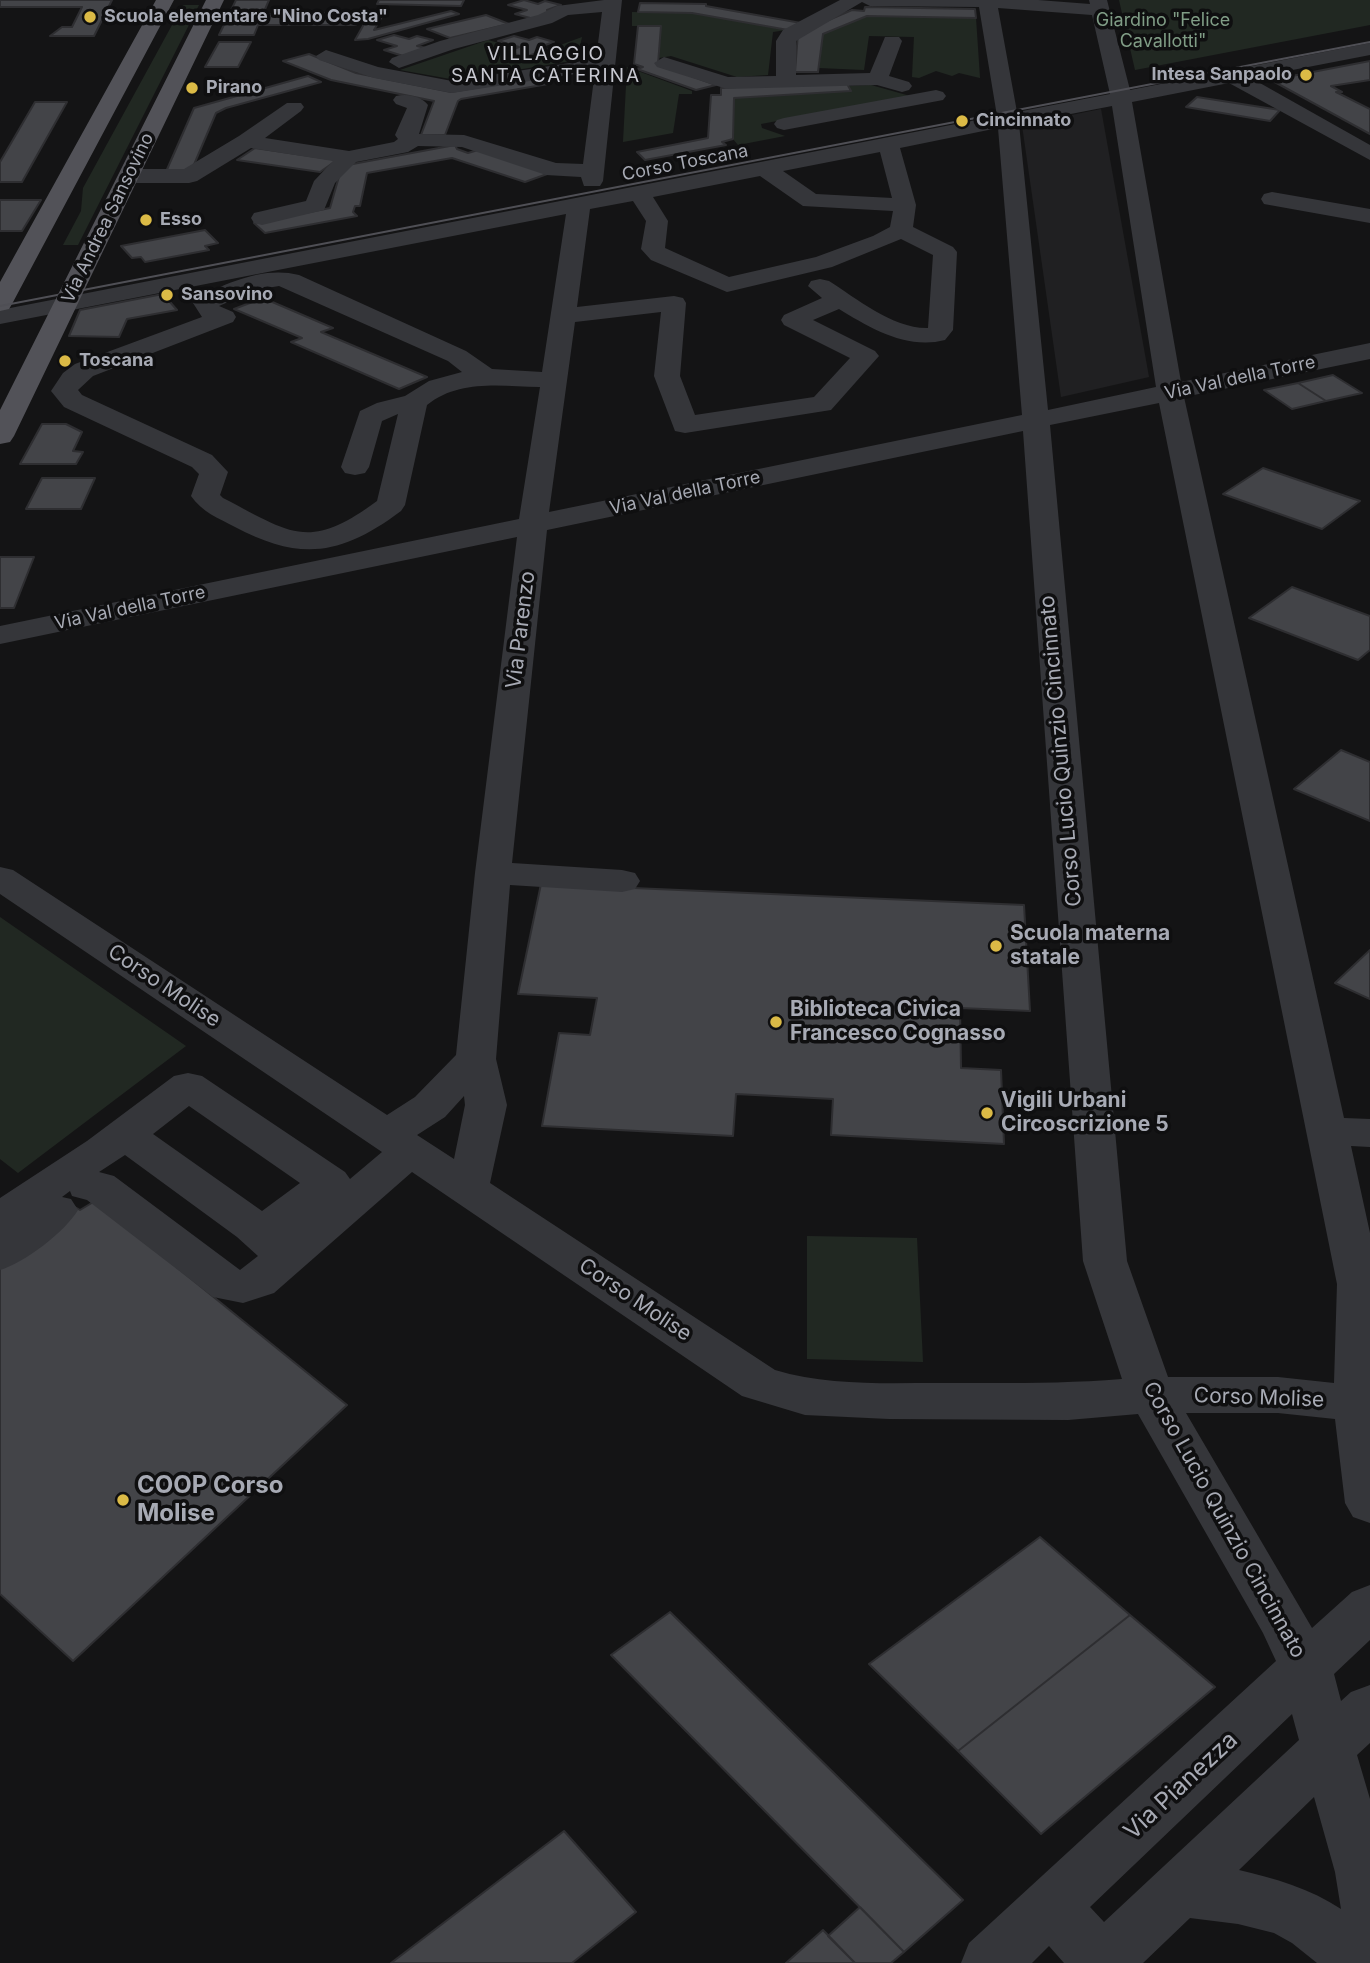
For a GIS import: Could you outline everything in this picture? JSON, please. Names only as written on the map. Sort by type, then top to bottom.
[{"type":"main road","points":[[1,302],[165,0]]},
{"type":"main road","name":"Via Andrea Sansovino","points":[[0,436],[215,0]]},
{"type":"street","points":[[786,82],[786,41],[790,34],[854,0]]},
{"type":"street","points":[[870,0],[1099,5]]},
{"type":"street","points":[[1040,0],[1099,5]]},
{"type":"street","name":"Corso Lucio Quinzio Cincinnato","points":[[993,1],[1036,420],[1104,1261],[1151,1395],[1283,1621],[1306,1669],[1368,1869]]},
{"type":"street","points":[[247,141],[349,157],[400,147],[414,140],[464,141],[554,170],[593,176],[613,3],[564,10],[545,19],[447,45],[400,62]]},
{"type":"street","points":[[1099,5],[1118,89],[1170,393],[1360,1284],[1370,1503]]},
{"type":"street","name":"Corso Toscana","points":[[460,206],[593,176],[1006,111],[1370,33]]},
{"type":"street","points":[[878,79],[892,41]]},
{"type":"street","name":"Corso Toscana","points":[[1118,89],[1232,76],[1370,49]]},
{"type":"street","points":[[326,56],[374,72],[452,87],[604,64]]},
{"type":"street","points":[[664,63],[727,83],[878,79],[958,102]]},
{"type":"street","points":[[1232,76],[1370,154]]},
{"type":"street","points":[[784,124],[936,96]]},
{"type":"street","points":[[403,100],[418,105],[405,135],[414,140]]},
{"type":"street","points":[[130,176],[189,176],[247,141],[294,107]]},
{"type":"street","name":"Corso Toscana","points":[[1,302],[66,304],[889,145],[1006,111]]},
{"type":"street","points":[[889,145],[905,205],[901,230]]},
{"type":"street","points":[[262,218],[316,205],[325,181],[349,157]]},
{"type":"street","points":[[764,168],[811,201],[905,205]]},
{"type":"street","points":[[640,193],[657,220],[653,248],[659,255],[727,285]]},
{"type":"street","points":[[1272,199],[1370,216]]},
{"type":"street","name":"Via Parenzo","points":[[467,1188],[480,1141],[486,1105],[475,1059],[493,873],[533,525],[579,204]]},
{"type":"street","points":[[563,316],[674,303],[714,293],[727,285],[824,262],[881,241],[901,230]]},
{"type":"street","points":[[794,269],[840,299],[901,332],[919,337],[936,335],[940,330],[945,252],[901,230]]},
{"type":"street","points":[[181,259],[328,231]]},
{"type":"street","points":[[1,302],[105,273]]},
{"type":"street","points":[[414,402],[391,505],[370,521],[340,533],[312,541],[292,541],[212,504],[205,496],[214,472],[202,461],[73,401],[64,391],[84,370],[224,317],[208,310],[205,303],[261,280],[277,278],[290,280],[457,356],[485,377]]},
{"type":"street","points":[[674,303],[667,376],[685,425],[822,404],[866,356],[793,320],[840,299]]},
{"type":"street","name":"Via Val della Torre","points":[[0,635],[1370,351]]},
{"type":"street","points":[[355,467],[370,417],[386,409],[414,402],[422,395],[454,380],[485,377],[554,380]]},
{"type":"street","points":[[493,873],[622,881]]},
{"type":"street","name":"Corso Molise","points":[[0,878],[759,1383],[805,1397],[1068,1402],[1151,1395],[1278,1395],[1364,1404]]},
{"type":"street","points":[[105,1157],[99,1187],[229,1285],[243,1287],[258,1281],[285,1259],[400,1142],[475,1059]]},
{"type":"street","points":[[0,1254],[105,1157],[188,1086],[330,1182],[272,1227],[252,1226]]},
{"type":"street","points":[[1327,1131],[1370,1133]]},
{"type":"street","points":[[0,1220],[60,1177],[105,1157],[252,1226],[285,1259]]},
{"type":"street","name":"Via Pianezza","points":[[990,1963],[1370,1607]]},
{"type":"street","points":[[1052,1907],[1102,1963],[1370,1708]]},
{"type":"street","points":[[1180,1890],[1239,1895],[1291,1913],[1329,1935],[1354,1963]]},
{"type":"shaded area","points":[[1101,109],[1149,377],[1061,397],[1022,125]]},
{"type":"green space","name":"Giardino \"Felice Cavallotti\"","points":[[1119,0],[1370,0],[1370,25],[1135,70]]},
{"type":"green space","points":[[183,5],[199,5],[78,245],[63,245],[81,211],[83,188]]},
{"type":"green space","points":[[632,12],[692,13],[786,30],[773,32],[768,75],[737,77],[671,56],[659,58],[661,26],[632,26]]},
{"type":"green space","points":[[867,16],[976,18],[980,78],[959,73],[952,76],[936,71],[919,78],[912,77],[914,37],[869,36],[864,70],[819,68],[823,34]]},
{"type":"green space","points":[[582,37],[577,60],[456,80],[400,70],[488,40],[513,47],[502,52],[525,58]]},
{"type":"green space","points":[[627,67],[692,91],[692,94],[679,94],[673,133],[623,142]]},
{"type":"green space","points":[[871,85],[910,96],[761,124],[762,128],[785,136],[738,145],[733,139],[734,98],[850,91],[848,86]]},
{"type":"green space","points":[[0,917],[186,1046],[18,1173],[0,1159]]},
{"type":"green space","points":[[807,1236],[917,1238],[923,1362],[807,1359]]},
{"type":"building","name":"Scuola elementare \"Nino Costa\"","points":[[0,0],[112,0],[94,36],[50,36],[62,27],[72,27],[82,7],[0,7]]},
{"type":"building","points":[[236,0],[269,0],[263,14],[360,13],[356,25],[258,25],[254,35],[219,35]]},
{"type":"building","points":[[379,0],[464,0],[461,6],[377,4]]},
{"type":"building","points":[[524,0],[561,5],[547,10],[555,12],[534,19],[515,14],[527,10],[508,5]]},
{"type":"building","points":[[640,3],[706,4],[801,23],[788,30],[692,13],[638,12]]},
{"type":"building","points":[[865,7],[975,9],[976,18],[867,16],[823,34],[818,72],[795,72],[798,33],[852,10],[864,11]]},
{"type":"building","points":[[372,10],[386,10],[374,30],[451,11],[459,14],[368,39],[355,40]]},
{"type":"building","points":[[486,15],[509,24],[450,38],[427,29]]},
{"type":"building","points":[[638,26],[661,26],[658,64],[716,85],[696,90],[637,69],[643,67],[634,64]]},
{"type":"building","points":[[394,35],[433,40],[417,46],[426,48],[403,56],[384,50],[397,46],[377,40]]},
{"type":"building","points":[[514,36],[529,40],[537,37],[554,42],[539,47],[547,49],[526,57],[506,52],[519,47],[498,41]]},
{"type":"building","points":[[219,42],[251,42],[238,67],[205,67]]},
{"type":"building","points":[[309,54],[356,73],[451,92],[540,77],[548,84],[461,99],[445,135],[421,135],[434,101],[331,80],[283,61]]},
{"type":"building","points":[[1370,61],[1370,80],[1331,86],[1342,92],[1336,92],[1370,109],[1370,134],[1271,80]]},
{"type":"building","points":[[308,76],[321,82],[216,113],[190,174],[165,174],[194,108]]},
{"type":"building","points":[[845,80],[851,91],[734,98],[733,139],[722,142],[726,145],[645,160],[637,152],[708,138],[711,95],[721,95],[721,88]]},
{"type":"building","points":[[1197,97],[1280,110],[1270,121],[1186,107]]},
{"type":"building","points":[[35,102],[67,102],[22,182],[0,182],[0,162]]},
{"type":"building","points":[[455,145],[457,149],[468,153],[478,150],[550,173],[525,182],[452,158],[367,173],[360,206],[355,206],[353,212],[357,216],[265,233],[254,223],[330,208],[342,166]]},
{"type":"building","points":[[255,148],[337,160],[320,172],[237,160]]},
{"type":"building","points":[[0,200],[41,200],[22,231],[0,231]]},
{"type":"building","points":[[205,230],[218,243],[205,246],[209,250],[145,262],[141,257],[132,258],[121,246]]},
{"type":"building","points":[[163,294],[177,310],[127,319],[119,337],[69,336],[80,310]]},
{"type":"building","points":[[263,298],[333,328],[321,332],[427,377],[399,389],[291,342],[302,338],[234,309]]},
{"type":"building","points":[[1333,375],[1362,393],[1326,401],[1298,383]]},
{"type":"building","points":[[1298,383],[1326,401],[1292,409],[1264,390]]},
{"type":"building","points":[[42,424],[66,424],[82,432],[73,451],[83,452],[76,464],[20,464]]},
{"type":"building","points":[[1263,468],[1360,501],[1322,529],[1223,494]]},
{"type":"building","points":[[42,478],[95,478],[81,509],[26,509]]},
{"type":"building","points":[[0,557],[34,557],[14,608],[0,608]]},
{"type":"building","points":[[1292,587],[1370,616],[1370,650],[1358,660],[1249,618]]},
{"type":"building","points":[[1341,750],[1370,762],[1370,821],[1294,789]]},
{"type":"building","name":"Biblioteca Civica Francesco Cognasso","points":[[541,884],[1024,905],[1030,1011],[960,1008],[961,1068],[1001,1070],[1004,1144],[831,1135],[833,1099],[736,1094],[733,1136],[542,1126],[559,1033],[590,1035],[597,998],[518,994]]},
{"type":"building","points":[[1370,950],[1370,999],[1335,983]]},
{"type":"building","name":"COOP Corso Molise","points":[[52,1194],[80,1210],[95,1201],[347,1405],[73,1661],[0,1594],[0,1235]]},
{"type":"building","points":[[1040,1537],[1130,1615],[958,1751],[869,1664]]},
{"type":"building","points":[[670,1612],[963,1900],[904,1952],[611,1655]]},
{"type":"building","points":[[1130,1615],[1215,1687],[1041,1834],[958,1751]]},
{"type":"building","points":[[564,1831],[636,1912],[572,1963],[391,1963]]},
{"type":"building","points":[[860,1907],[904,1952],[891,1963],[855,1963],[828,1936]]},
{"type":"building","points":[[823,1930],[855,1963],[786,1963]]},
{"type":"tram line","points":[[0,306],[1370,42]]},
{"type":"place","name":"Scuola elementare \"Nino Costa\"","points":[[90,17]]},
{"type":"place","name":"Intesa Sanpaolo","points":[[1306,75]]},
{"type":"place","name":"Pirano","points":[[192,88]]},
{"type":"place","name":"Cincinnato","points":[[962,121]]},
{"type":"place","name":"Esso","points":[[146,220]]},
{"type":"place","name":"Sansovino","points":[[167,295]]},
{"type":"place","name":"Toscana","points":[[65,361]]},
{"type":"place","name":"Scuola materna statale","points":[[996,946]]},
{"type":"place","name":"Biblioteca Civica Francesco Cognasso","points":[[776,1022]]},
{"type":"place","name":"Vigili Urbani Circoscrizione 5","points":[[987,1113]]},
{"type":"place","name":"COOP Corso Molise","points":[[123,1500]]},
{"type":"district","name":"VILLAGGIO SANTA CATERINA","points":[[546,65]]}]
